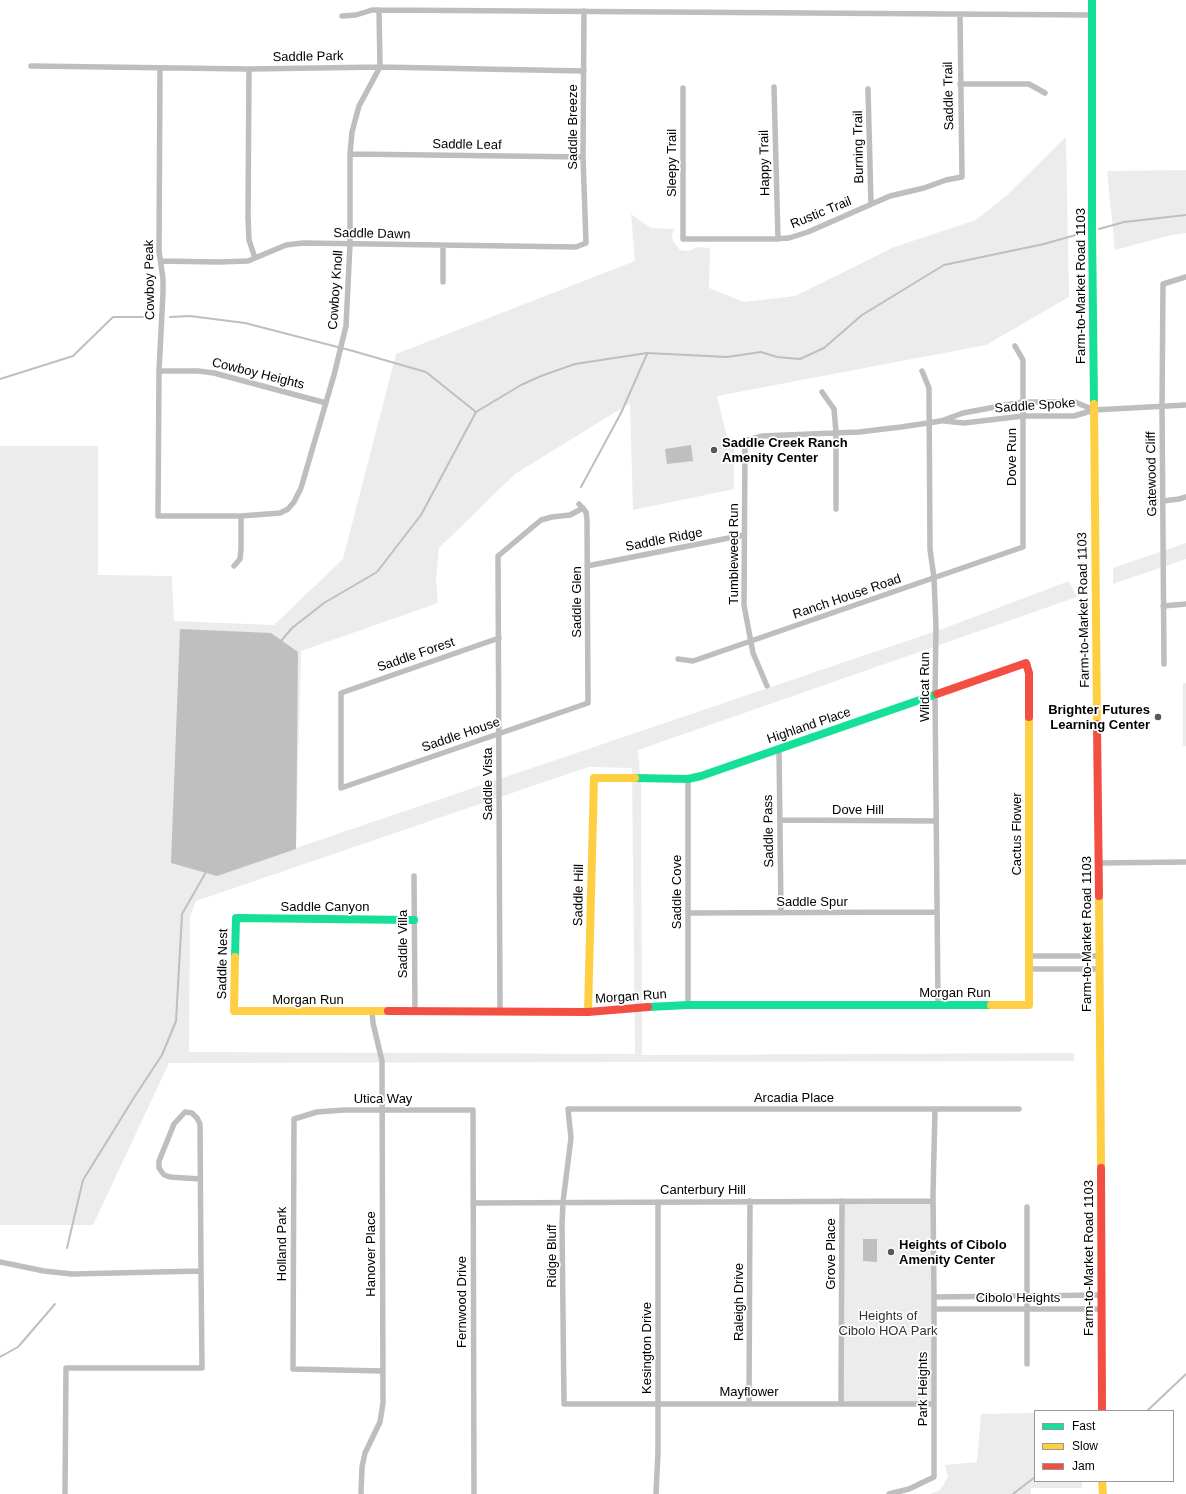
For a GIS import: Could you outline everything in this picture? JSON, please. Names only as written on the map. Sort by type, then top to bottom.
[{"type":"street","name":"Farm-to-Market Road 1103","points":[[1092,0],[1102,1410]]},
{"type":"street","points":[[342,16],[356,15],[372,10],[1092,15]]},
{"type":"street","name":"Cowboy Knoll","points":[[158,516],[241,516],[280,513],[294,502],[301,488],[326,403],[346,326],[350,244],[350,154],[352,132],[359,106],[380,67],[379,10]]},
{"type":"street","name":"Saddle Breeze","points":[[584,11],[583,157],[586,243]]},
{"type":"street","name":"Saddle Trail","points":[[960,15],[962,177]]},
{"type":"street","name":"Saddle Park","points":[[31,66],[249,69],[380,67],[584,71]]},
{"type":"street","name":"Cowboy Peak","points":[[158,516],[159,371],[164,293],[159,251],[160,68]]},
{"type":"street","points":[[249,69],[248,217],[250,240],[255,258]]},
{"type":"street","points":[[960,84],[1029,84],[1045,93]]},
{"type":"street","name":"Happy Trail","points":[[774,87],[778,239]]},
{"type":"street","name":"Sleepy Trail","points":[[683,88],[683,239]]},
{"type":"street","name":"Burning Trail","points":[[868,89],[871,204]]},
{"type":"street","name":"Saddle Leaf","points":[[350,154],[583,157]]},
{"type":"street","name":"Rustic Trail","points":[[683,239],[789,238],[808,232],[890,196],[962,177]]},
{"type":"street","name":"Saddle Dawn","points":[[161,260],[240,262],[255,258],[286,245],[294,244],[576,247],[586,243]]},
{"type":"street","points":[[443,246],[443,282]]},
{"type":"street","name":"Gatewood Cliff","points":[[1164,664],[1162,408],[1163,284],[1186,277]]},
{"type":"street","name":"Dove Run","points":[[1015,346],[1023,360],[1023,547]]},
{"type":"street","name":"Cowboy Heights","points":[[159,371],[198,371],[214,373],[326,403]]},
{"type":"street","name":"Wildcat Run","points":[[922,371],[929,388],[930,549],[934,578],[936,628],[935,694],[938,1005]]},
{"type":"street","points":[[822,392],[834,409],[836,432],[836,509]]},
{"type":"street","name":"Saddle Spoke","points":[[745,442],[762,436],[894,428],[930,423],[941,421],[963,413],[1022,402],[1075,402],[1094,410]]},
{"type":"street","points":[[1094,410],[1162,408],[1186,405]]},
{"type":"street","name":"Saddle Spoke","points":[[941,421],[964,423],[1023,416],[1074,416],[1094,410]]},
{"type":"street","name":"Tumbleweed Run","points":[[745,442],[744,605],[753,653],[767,686]]},
{"type":"street","points":[[1163,500],[1180,499],[1186,497]]},
{"type":"street","name":"Saddle Vista","points":[[500,1012],[498,556],[541,520],[552,516],[570,514],[581,506]]},
{"type":"street","name":"Saddle Glen","points":[[581,506],[587,516],[588,703]]},
{"type":"street","points":[[234,566],[240,559],[241,516]]},
{"type":"street","name":"Saddle Ridge","points":[[587,566],[744,535]]},
{"type":"street","name":"Ranch House Road","points":[[678,659],[693,661],[1023,547]]},
{"type":"street","points":[[1163,606],[1186,604]]},
{"type":"street","name":"Saddle Forest","points":[[341,788],[341,693],[499,638]]},
{"type":"street","name":"Highland Place","points":[[594,778],[688,779],[701,776],[1026,663]]},
{"type":"street","name":"Cactus Flower","points":[[1026,663],[1029,673],[1029,1005]]},
{"type":"street","name":"Saddle House","points":[[341,788],[588,703]]},
{"type":"street","name":"Saddle Pass","points":[[779,749],[781,913]]},
{"type":"street","name":"Saddle Hill","points":[[588,1012],[594,778]]},
{"type":"street","name":"Saddle Cove","points":[[688,779],[688,1005]]},
{"type":"street","name":"Dove Hill","points":[[780,820],[936,821]]},
{"type":"street","points":[[1099,863],[1186,862]]},
{"type":"street","name":"Saddle Villa","points":[[414,876],[415,1012]]},
{"type":"street","name":"Saddle Spur","points":[[688,913],[937,912]]},
{"type":"street","name":"Saddle Canyon","points":[[236,918],[414,920]]},
{"type":"street","name":"Saddle Nest","points":[[234,1011],[236,918]]},
{"type":"street","points":[[1029,956],[1099,956]]},
{"type":"street","points":[[1029,969],[1099,969]]},
{"type":"street","name":"Morgan Run","points":[[234,1011],[588,1012],[644,1006],[688,1005],[1029,1005]]},
{"type":"street","name":"Hanover Place","points":[[361,1494],[362,1467],[365,1453],[380,1422],[383,1403],[382,1057],[373,1023],[372,1012]]},
{"type":"street","name":"Arcadia Place","points":[[568,1109],[1019,1109]]},
{"type":"street","name":"Ridge Bluff","points":[[564,1404],[562,1224],[563,1202],[571,1138],[568,1109]]},
{"type":"street","name":"Park Heights","points":[[889,1494],[910,1489],[934,1477],[934,1297],[932,1201],[935,1109]]},
{"type":"street","name":"Utica Way","points":[[294,1119],[325,1111],[473,1110]]},
{"type":"street","name":"Fernwood Drive","points":[[473,1110],[474,1494]]},
{"type":"street","points":[[65,1494],[66,1368],[202,1368],[200,1124],[192,1113],[185,1112],[174,1124],[159,1161],[159,1168],[164,1175],[170,1177],[200,1179]]},
{"type":"street","name":"Holland Park","points":[[294,1119],[293,1369],[383,1371]]},
{"type":"street","name":"Raleigh Drive","points":[[750,1201],[750,1403]]},
{"type":"street","name":"Grove Place","points":[[841,1403],[842,1201]]},
{"type":"street","name":"Canterbury Hill","points":[[473,1203],[932,1201]]},
{"type":"street","name":"Kesington Drive","points":[[656,1494],[658,1403],[658,1202]]},
{"type":"street","points":[[1027,1207],[1027,1364]]},
{"type":"street","points":[[0,1262],[44,1271],[72,1274],[201,1271]]},
{"type":"street","name":"Cibolo Heights","points":[[934,1297],[1102,1295]]},
{"type":"street","name":"Cibolo Heights","points":[[934,1309],[1102,1309]]},
{"type":"street","name":"Mayflower","points":[[564,1404],[934,1404]]},
{"type":"street","points":[[1102,1482],[1103,1494]]},
{"type":"green space","points":[[1066,137],[1069,297],[986,345],[717,396],[727,437],[734,439],[734,489],[633,510],[630,403],[515,474],[439,548],[436,579],[438,603],[301,651],[296,848],[942,629],[1069,581],[1077,597],[638,750],[641,785],[642,1055],[1074,1053],[1074,1061],[169,1063],[93,1225],[0,1225],[0,446],[98,446],[98,575],[172,576],[174,621],[274,625],[343,559],[396,354],[635,261],[631,214],[651,228],[675,229],[672,234],[673,241],[680,250],[689,251],[697,247],[710,248],[709,288],[744,302],[795,296],[894,247],[976,220],[1007,195]],"holes":[[[588,767],[632,768],[635,1054],[189,1052],[190,917],[196,901]]]},
{"type":"green space","points":[[1186,170],[1186,233],[1171,235],[1115,250],[1107,171]]},
{"type":"green space","points":[[1186,543],[1186,559],[1113,584],[1113,568]]},
{"type":"green space","points":[[1183,683],[1186,683],[1186,746],[1183,746]]},
{"type":"green space","name":"Heights of Cibolo HOA Park","points":[[842,1201],[933,1201],[934,1404],[841,1403]]},
{"type":"green space","points":[[1034,1413],[1034,1482],[1082,1482],[1082,1488],[1031,1488],[1031,1494],[929,1494],[939,1491],[944,1484],[948,1476],[945,1465],[977,1462],[981,1414]]},
{"type":"shaded area","points":[[691,445],[693,461],[667,464],[665,449]]},
{"type":"shaded area","points":[[180,629],[271,633],[298,652],[296,849],[217,876],[171,863]]},
{"type":"shaded area","points":[[863,1239],[877,1239],[877,1262],[863,1261]]},
{"type":"waterway","points":[[1099,229],[1124,222],[1186,215]]},
{"type":"waterway","points":[[281,641],[292,628],[324,603],[377,572],[421,515],[476,412],[521,385],[575,364],[647,353],[727,357],[761,352],[777,357],[800,359],[824,348],[862,315],[944,265],[1044,244],[1086,232]]},
{"type":"waterway","points":[[170,317],[190,316],[245,323],[426,372],[476,412]]},
{"type":"waterway","points":[[0,379],[73,356],[113,317],[153,317]]},
{"type":"waterway","points":[[581,487],[621,413],[647,354]]},
{"type":"waterway","points":[[67,1248],[83,1180],[162,1055],[176,1021],[182,914],[206,872]]},
{"type":"waterway","points":[[0,1357],[18,1347],[55,1304]]},
{"type":"waterway","points":[[1148,1410],[1186,1374]]},
{"type":"waterway","points":[[1013,1494],[1034,1478]]},
{"type":"traffic: fast","points":[[1092,0],[1094,404]]},
{"type":"traffic: fast","points":[[635,778],[688,779],[701,776],[937,694]]},
{"type":"traffic: fast","points":[[235,957],[236,918],[414,920]]},
{"type":"traffic: fast","points":[[648,1007],[688,1005],[991,1005]]},
{"type":"traffic: slow","points":[[1094,404],[1097,724]]},
{"type":"traffic: slow","points":[[991,1005],[1029,1005],[1029,717]]},
{"type":"traffic: slow","points":[[588,1012],[594,778],[635,778]]},
{"type":"traffic: slow","points":[[1099,896],[1101,1168]]},
{"type":"traffic: slow","points":[[235,957],[234,1011],[388,1011]]},
{"type":"traffic: slow","points":[[1102,1482],[1103,1494]]},
{"type":"traffic: jam","points":[[937,694],[1026,663],[1029,673],[1029,717]]},
{"type":"traffic: jam","points":[[1097,724],[1099,896]]},
{"type":"traffic: jam","points":[[388,1011],[588,1012],[648,1007]]},
{"type":"traffic: jam","points":[[1101,1168],[1102,1410]]},
{"type":"place","name":"Saddle Creek Ranch Amenity Center","points":[[714,450]]},
{"type":"place","name":"Brighter Futures Learning Center","points":[[1158,717]]},
{"type":"place","name":"Heights of Cibolo Amenity Center","points":[[891,1252]]}]
